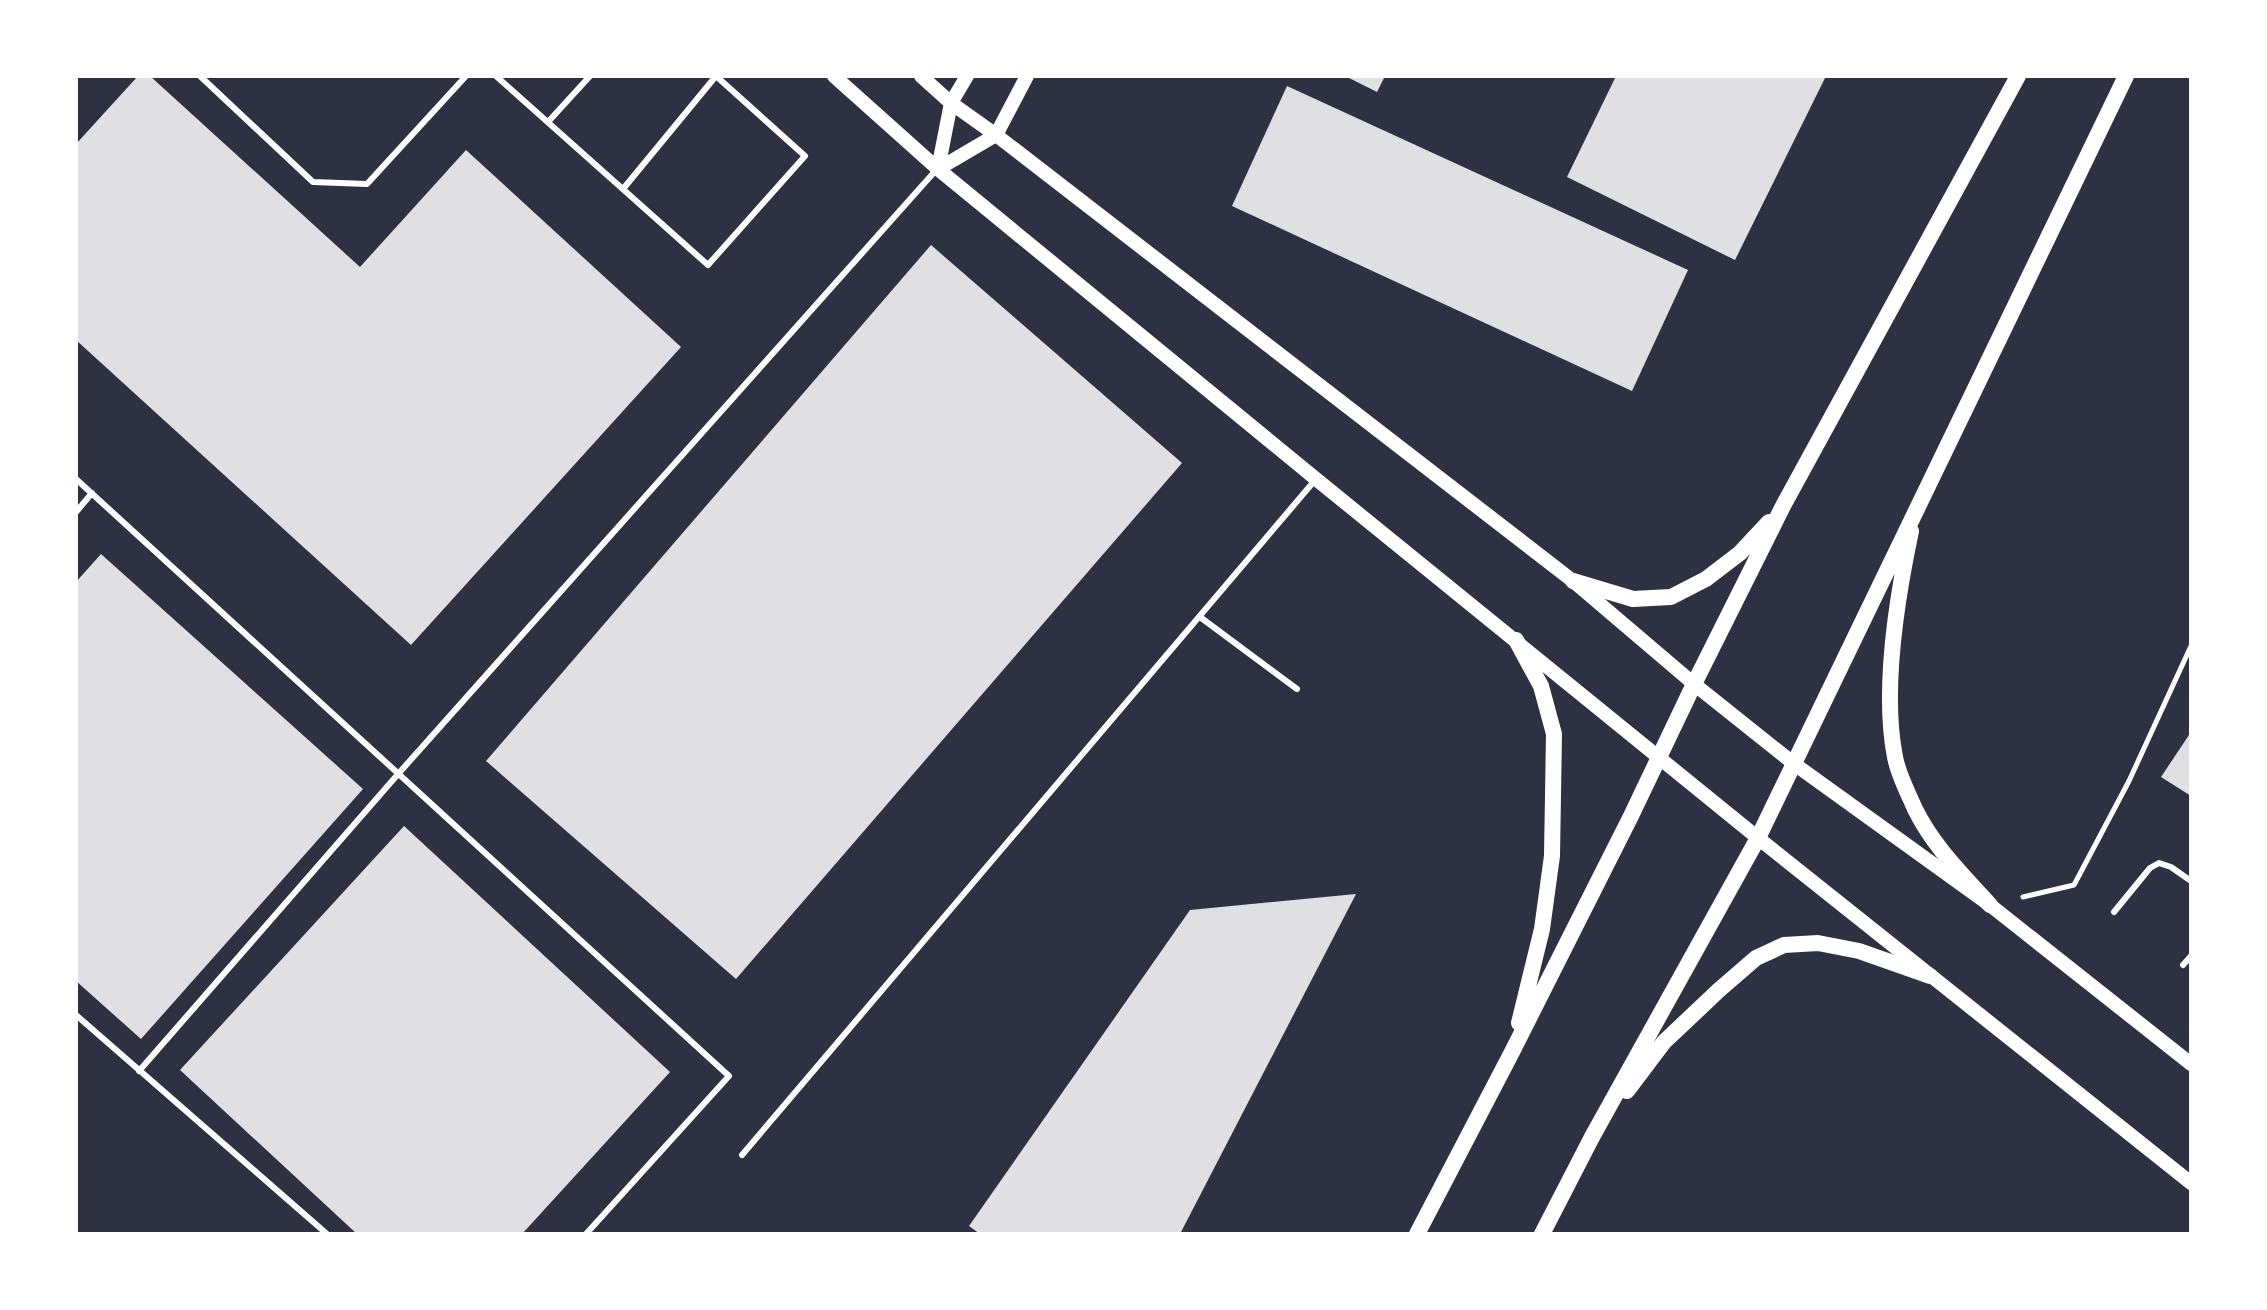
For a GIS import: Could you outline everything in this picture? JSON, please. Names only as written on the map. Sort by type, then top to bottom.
[{"type":"main road","points":[[1417,1234],[1660,759],[1783,506],[2018,76]]},
{"type":"main road","points":[[1542,1234],[1592,1137],[1758,838],[2126,76]]},
{"type":"main road","points":[[1917,505],[1902,576],[1894,646],[1890,711],[1895,759],[1915,810],[1940,850],[1990,905]]},
{"type":"main road","points":[[1573,581],[1633,599],[1671,597],[1706,579],[1740,553],[1783,506]]},
{"type":"main road","points":[[1512,1052],[1542,929],[1552,856],[1554,793],[1554,734],[1541,686],[1516,640]]},
{"type":"main road","points":[[1592,1137],[1664,1042],[1756,958],[1784,945],[1818,943],[1859,951],[1930,976]]},
{"type":"street","points":[[834,76],[938,169],[1316,479],[1758,838],[2191,1183]]},
{"type":"street","points":[[921,76],[951,103],[1573,581],[1793,763],[1990,905],[2191,1064]]},
{"type":"street","points":[[938,169],[951,103],[967,76]]},
{"type":"street","points":[[938,169],[996,135],[1027,76]]},
{"type":"lane","points":[[200,76],[313,182],[367,184],[466,76]]},
{"type":"lane","points":[[496,76],[708,265],[805,156],[716,76],[623,189]]},
{"type":"lane","points":[[548,122],[590,76]]},
{"type":"lane","points":[[139,1071],[399,773],[938,169]]},
{"type":"lane","points":[[76,479],[729,1076],[586,1234]]},
{"type":"lane","points":[[742,1155],[1316,479]]},
{"type":"lane","points":[[76,512],[92,493]]},
{"type":"lane","points":[[1200,617],[1297,689]]},
{"type":"lane","points":[[2114,912],[2150,868],[2159,863],[2191,881]]},
{"type":"lane","points":[[2183,965],[2191,956]]},
{"type":"lane","points":[[76,1015],[327,1234]]},
{"type":"path","points":[[1990,905],[2074,885],[2129,781],[2191,646]]},
{"type":"building","points":[[138,76],[150,76],[360,267],[466,150],[681,347],[411,645],[76,340],[76,144]]},
{"type":"building","points":[[1345,76],[1385,76],[1377,92]]},
{"type":"building","points":[[1616,76],[1826,76],[1735,260],[1567,177]]},
{"type":"building","points":[[1287,86],[1688,270],[1632,391],[1232,206]]},
{"type":"building","points":[[931,245],[1182,463],[736,979],[486,761]]},
{"type":"building","points":[[101,554],[363,789],[141,1039],[76,981],[76,582]]},
{"type":"building","points":[[2191,732],[2191,796],[2161,777]]},
{"type":"building","points":[[404,826],[670,1072],[522,1234],[357,1234],[180,1070]]},
{"type":"building","points":[[1356,894],[1180,1234],[980,1234],[969,1226],[1190,910]]}]
